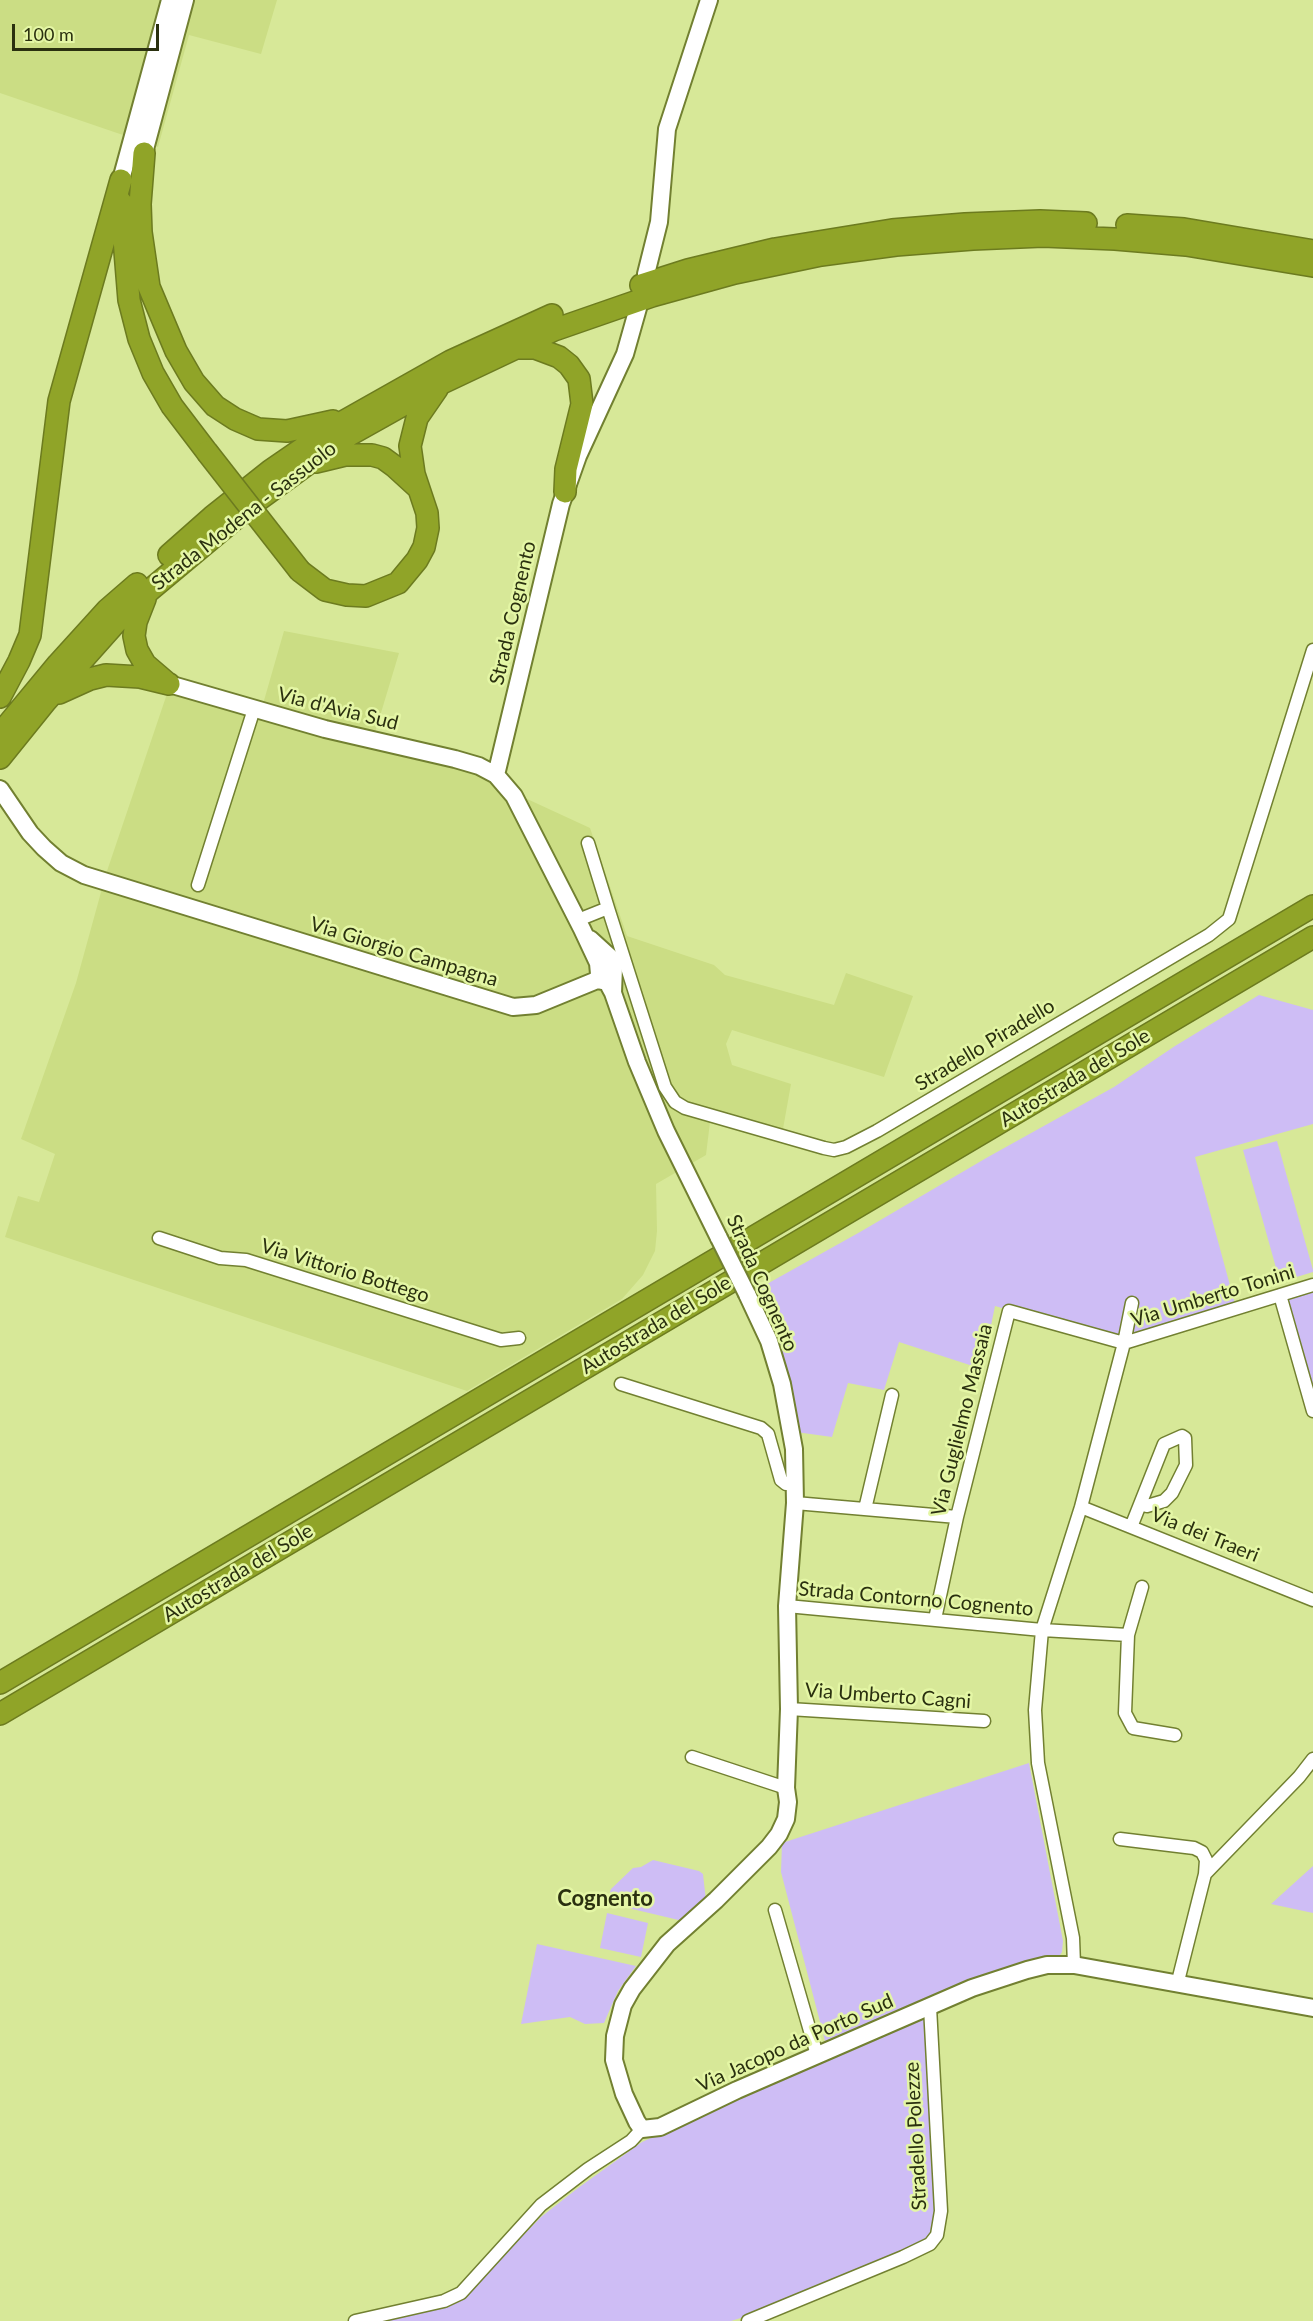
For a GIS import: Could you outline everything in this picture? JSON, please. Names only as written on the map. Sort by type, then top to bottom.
[{"type":"highway","points":[[123,240],[132,186],[144,153]]},
{"type":"highway","points":[[144,153],[140,204],[141,232],[149,287],[176,351],[194,382],[215,406],[235,419],[258,429],[286,431],[309,428],[354,415]]},
{"type":"highway","points":[[121,180],[123,240],[129,300],[139,339],[153,373],[172,406],[300,571],[325,590],[366,596],[398,583],[417,560],[424,547],[428,528],[427,513],[411,461],[412,433],[417,418],[442,383]]},
{"type":"highway","points":[[0,696],[30,635],[59,401],[121,180]]},
{"type":"highway","name":"Strada Modena - Sassuolo","points":[[0,734],[58,664],[107,610],[212,517],[270,471],[354,415],[458,358],[547,317],[688,270],[775,249],[892,230],[1040,221],[1184,230],[1313,251]]},
{"type":"highway","name":"Strada Modena - Sassuolo","points":[[0,758],[45,701],[119,619],[254,503],[342,439],[442,383],[554,330],[652,296],[735,273],[821,255],[973,238],[1043,236],[1115,239],[1186,245],[1313,266]]},
{"type":"highway","points":[[514,348],[535,348],[559,357],[569,365],[579,379],[582,404],[566,470],[565,492]]},
{"type":"highway","points":[[304,465],[345,456],[372,455],[383,458],[394,466],[419,490]]},
{"type":"highway","points":[[150,590],[140,609],[134,636],[137,650],[145,664],[170,684]]},
{"type":"highway","points":[[45,701],[74,685],[106,675],[140,677],[170,684]]},
{"type":"highway","name":"Autostrada del Sole","points":[[0,1683],[1313,906]]},
{"type":"highway","name":"Autostrada del Sole","points":[[0,1714],[1313,937]]},
{"type":"street","points":[[121,180],[170,0]]},
{"type":"street","points":[[144,153],[185,0]]},
{"type":"street","points":[[646,274],[659,222],[667,129],[709,0]]},
{"type":"street","name":"Strada Cognento","points":[[638,309],[625,354],[578,456],[565,492],[496,775],[514,796],[580,924],[666,1131],[769,1341],[782,1384],[794,1449],[795,1483],[800,1504],[787,1606],[789,1708],[786,1819],[779,1834],[716,1900],[667,1944],[632,1989],[623,2005],[615,2036],[614,2060],[624,2094],[642,2128]]},
{"type":"street","name":"Stradello Piradello","points":[[608,908],[665,1087],[675,1102],[685,1108],[824,1148],[834,1150],[846,1147],[1199,941],[1229,919],[1313,650]]},
{"type":"street","name":"Via d'Avia Sud","points":[[170,684],[325,729],[455,759],[479,766],[496,775]]},
{"type":"street","points":[[198,885],[254,709]]},
{"type":"street","name":"Via Giorgio Campagna","points":[[0,789],[30,833],[61,863],[84,875],[513,1008],[536,1005],[604,984]]},
{"type":"street","points":[[580,924],[608,908],[588,843]]},
{"type":"street","name":"Via Vittorio Bottego","points":[[159,1238],[220,1258],[246,1260],[501,1340],[519,1338]]},
{"type":"street","name":"Via Umberto Tonini","points":[[1124,1343],[1313,1286]]},
{"type":"street","points":[[1280,1295],[1313,1412]]},
{"type":"street","points":[[1042,1630],[1082,1507],[1132,1303]]},
{"type":"street","name":"Via Guglielmo Massaia","points":[[935,1619],[957,1517],[1009,1311],[1124,1343]]},
{"type":"street","points":[[621,1383],[761,1428],[768,1434],[781,1480],[786,1484],[795,1483]]},
{"type":"street","points":[[865,1509],[892,1395]]},
{"type":"street","points":[[1131,1527],[1164,1444],[1182,1436],[1185,1438],[1186,1465],[1172,1493],[1164,1501],[1147,1506],[1141,1504]]},
{"type":"street","points":[[800,1504],[957,1517]]},
{"type":"street","name":"Via dei Traeri","points":[[1082,1507],[1313,1600]]},
{"type":"street","points":[[1142,1587],[1128,1635],[1125,1713],[1133,1728],[1175,1735]]},
{"type":"street","name":"Strada Contorno Cognento","points":[[787,1606],[819,1611],[935,1619],[1042,1630],[1128,1635]]},
{"type":"street","name":"Strada Contorno Cognento","points":[[1042,1630],[1035,1737],[1038,1763],[1073,1938],[1074,1965]]},
{"type":"street","name":"Via Umberto Cagni","points":[[789,1708],[984,1722]]},
{"type":"street","points":[[692,1757],[786,1788]]},
{"type":"street","points":[[1205,1874],[1299,1777],[1313,1759]]},
{"type":"street","points":[[1120,1839],[1194,1848],[1202,1852],[1206,1860],[1205,1874],[1178,1984]]},
{"type":"street","points":[[775,1910],[817,2055]]},
{"type":"street","name":"Via Jacopo da Porto Sud","points":[[642,2128],[660,2127],[737,2090],[972,1988],[1047,1965],[1074,1965],[1313,2008]]},
{"type":"street","name":"Stradello Polezze","points":[[748,2321],[903,2257],[930,2244],[937,2235],[941,2211],[930,2007]]},
{"type":"street","points":[[355,2321],[384,2317],[444,2301],[461,2293],[541,2205],[588,2169],[631,2141],[642,2128]]},
{"type":"shaded area","points":[[0,0],[277,0],[261,54],[189,35],[158,147],[0,93]]},
{"type":"shaded area","points":[[284,631],[399,653],[374,736],[490,762],[525,798],[590,828],[627,936],[714,965],[725,975],[834,1005],[846,973],[913,996],[884,1077],[732,1030],[726,1044],[732,1065],[791,1084],[781,1140],[710,1122],[706,1155],[656,1184],[655,1251],[643,1275],[622,1299],[467,1391],[5,1237],[18,1196],[39,1202],[55,1154],[21,1139],[76,983],[106,874],[172,679],[263,704]]},
{"type":"shaded area","points":[[1259,995],[1313,1010],[1313,1124],[1195,1157],[1237,1311],[1123,1344],[995,1306],[982,1369],[899,1342],[884,1390],[848,1383],[832,1437],[796,1432],[749,1294],[1114,1087],[1175,1046]]},
{"type":"shaded area","points":[[1277,1141],[1313,1270],[1313,1272],[1280,1282],[1243,1150]]},
{"type":"shaded area","points":[[1313,1292],[1313,1403],[1285,1300]]},
{"type":"shaded area","points":[[1029,1763],[1063,1941],[1062,1952],[1058,1958],[992,1975],[926,1999],[825,2041],[781,1872],[782,1843]]},
{"type":"shaded area","points":[[653,1860],[699,1871],[703,1874],[706,1901],[687,1922],[607,1903],[611,1889],[633,1868],[641,1867]]},
{"type":"shaded area","points":[[1313,1866],[1313,1913],[1271,1904]]},
{"type":"shaded area","points":[[607,1913],[648,1923],[641,1957],[600,1948]]},
{"type":"shaded area","points":[[537,1944],[636,1966],[618,1991],[604,2023],[585,2024],[570,2017],[521,2024]]},
{"type":"shaded area","points":[[925,2014],[935,2228],[929,2237],[916,2245],[763,2311],[731,2321],[389,2321],[388,2316],[441,2305],[480,2280],[541,2217],[642,2142]]},
{"type":"district","name":"Cognento","points":[[605,1899]]}]
